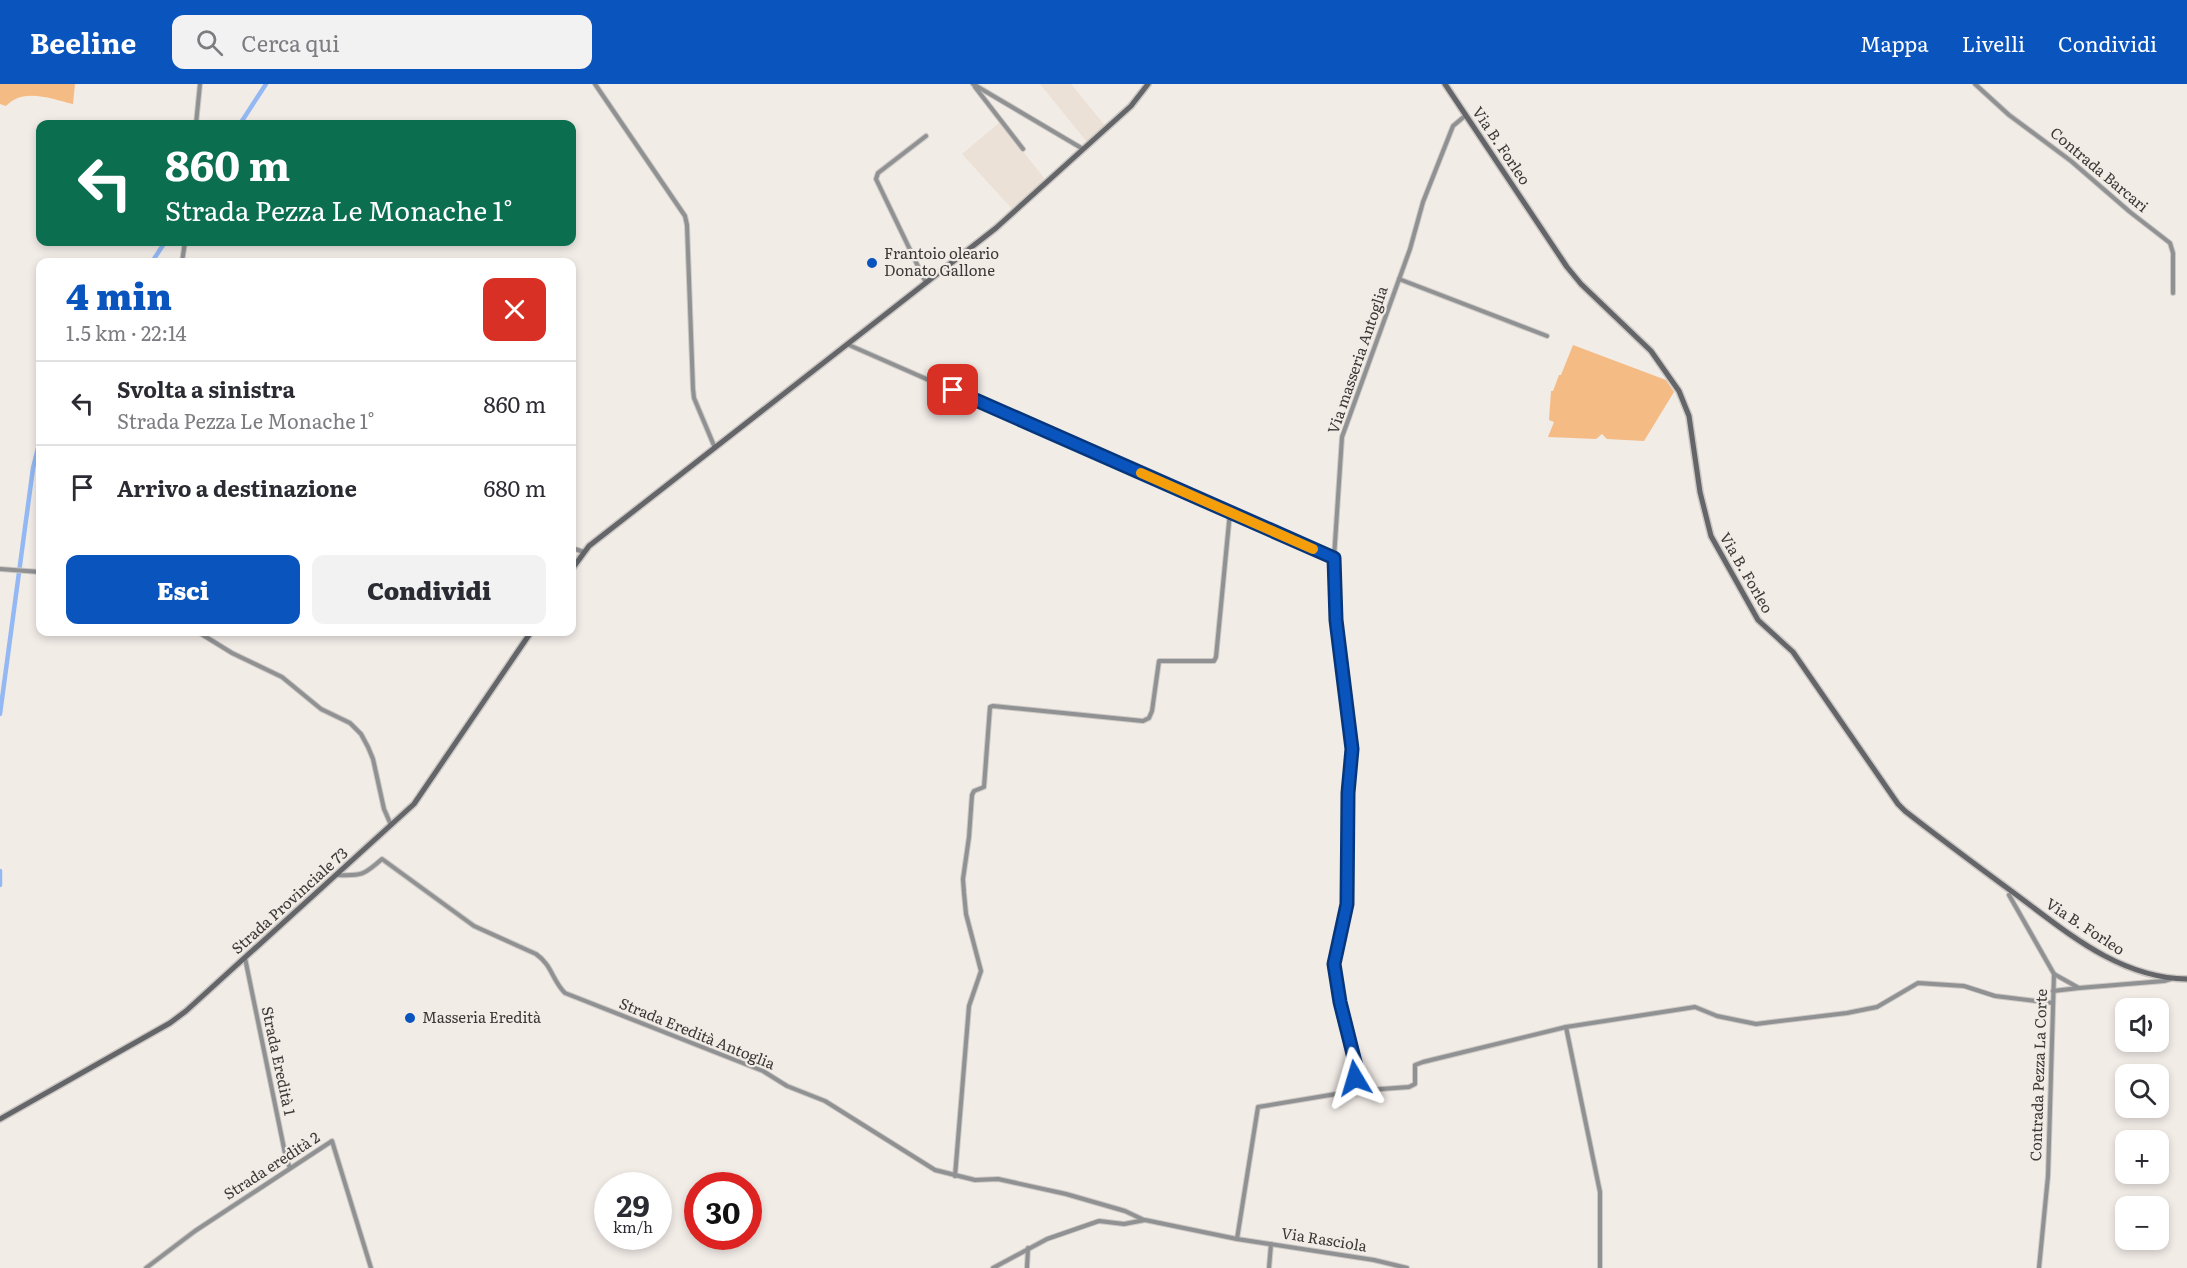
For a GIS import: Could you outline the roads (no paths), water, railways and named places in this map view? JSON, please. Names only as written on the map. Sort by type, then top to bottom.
[{"type":"main road","points":[[576,563],[584,552],[996,228],[1131,106],[1148,84]]},
{"type":"main road","name":"Via B. Forleo","points":[[1445,84],[1567,267],[1581,284],[1651,351],[1679,391],[1689,416],[1700,492],[1711,536],[1758,620],[1793,652],[1905,811],[2003,885],[2009,893],[2110,960],[2138,971],[2171,979],[2187,979]]},
{"type":"main road","name":"Strada Provinciale 73","points":[[0,1119],[170,1023],[337,875],[414,804],[528,636]]},
{"type":"street","points":[[196,120],[200,84]]},
{"type":"street","points":[[595,84],[685,216],[688,234],[694,398],[715,448]]},
{"type":"street","points":[[973,84],[1023,149]]},
{"type":"street","points":[[973,84],[1084,149]]},
{"type":"street","name":"Contrada Barcari","points":[[1975,84],[2009,115],[2071,161],[2170,243],[2173,253],[2173,293]]},
{"type":"street","name":"Via masseria Antoglia","points":[[1354,1090],[1356,1066],[1340,1002],[1334,964],[1347,904],[1348,793],[1352,749],[1336,620],[1334,558],[1342,437],[1399,279],[1423,202],[1453,126],[1466,115]]},
{"type":"street","points":[[926,136],[878,173],[876,179],[927,283]]},
{"type":"street","points":[[1399,279],[1547,336]]},
{"type":"street","points":[[849,345],[1334,558]]},
{"type":"street","points":[[955,1176],[967,1017],[972,994],[981,971],[966,914],[963,879],[972,795],[974,791],[984,788],[990,707],[1143,721],[1149,718],[1159,661],[1214,661],[1216,657],[1230,512]]},
{"type":"street","points":[[576,549],[584,552]]},
{"type":"street","points":[[0,569],[36,572]]},
{"type":"street","points":[[204,636],[232,653],[282,676],[321,709],[350,723],[361,734],[373,759],[376,781],[391,825]]},
{"type":"street","name":"Strada Eredità Antoglia","points":[[337,875],[367,872],[382,859],[474,926],[536,954],[545,961],[557,986],[565,993],[763,1071],[787,1086],[825,1101],[935,1170],[975,1180],[998,1179],[1066,1194],[1125,1211],[1145,1220]]},
{"type":"street","name":"Contrada Pezza La Corte","points":[[2009,893],[2054,974],[2048,1176],[2039,1268]]},
{"type":"street","name":"Strada Eredità 1","points":[[245,957],[286,1158],[290,1168]]},
{"type":"street","points":[[2054,974],[2079,988]]},
{"type":"street","points":[[2053,991],[2171,979]]},
{"type":"street","points":[[1238,1239],[1258,1107],[1354,1090],[1409,1087],[1415,1084],[1416,1065],[1418,1064],[1566,1027],[1695,1007],[1717,1016],[1756,1024],[1779,1023],[1876,1007],[1918,983],[1964,986],[1995,996],[2053,1003]]},
{"type":"street","points":[[1566,1027],[1600,1192],[1600,1268]]},
{"type":"street","name":"Strada eredità 2","points":[[147,1268],[195,1231],[332,1141],[371,1268]]},
{"type":"street","points":[[993,1268],[1028,1248],[1099,1221],[1124,1224],[1145,1220]]},
{"type":"street","name":"Via Rasciola","points":[[1145,1220],[1238,1239],[1374,1260],[1407,1268]]},
{"type":"street","points":[[1269,1268],[1271,1244]]},
{"type":"street","points":[[1027,1268],[1028,1248]]},
{"type":"waterway","points":[[243,120],[266,84]]},
{"type":"waterway","points":[[155,258],[162,246]]},
{"type":"waterway","points":[[0,714],[36,456]]},
{"type":"waterway","points":[[0,871],[0,885]]},
{"type":"place","name":"Frantoio oleario Donato Gallone","points":[[872,263]]},
{"type":"place","name":"Masseria Eredità","points":[[410,1018]]}]
